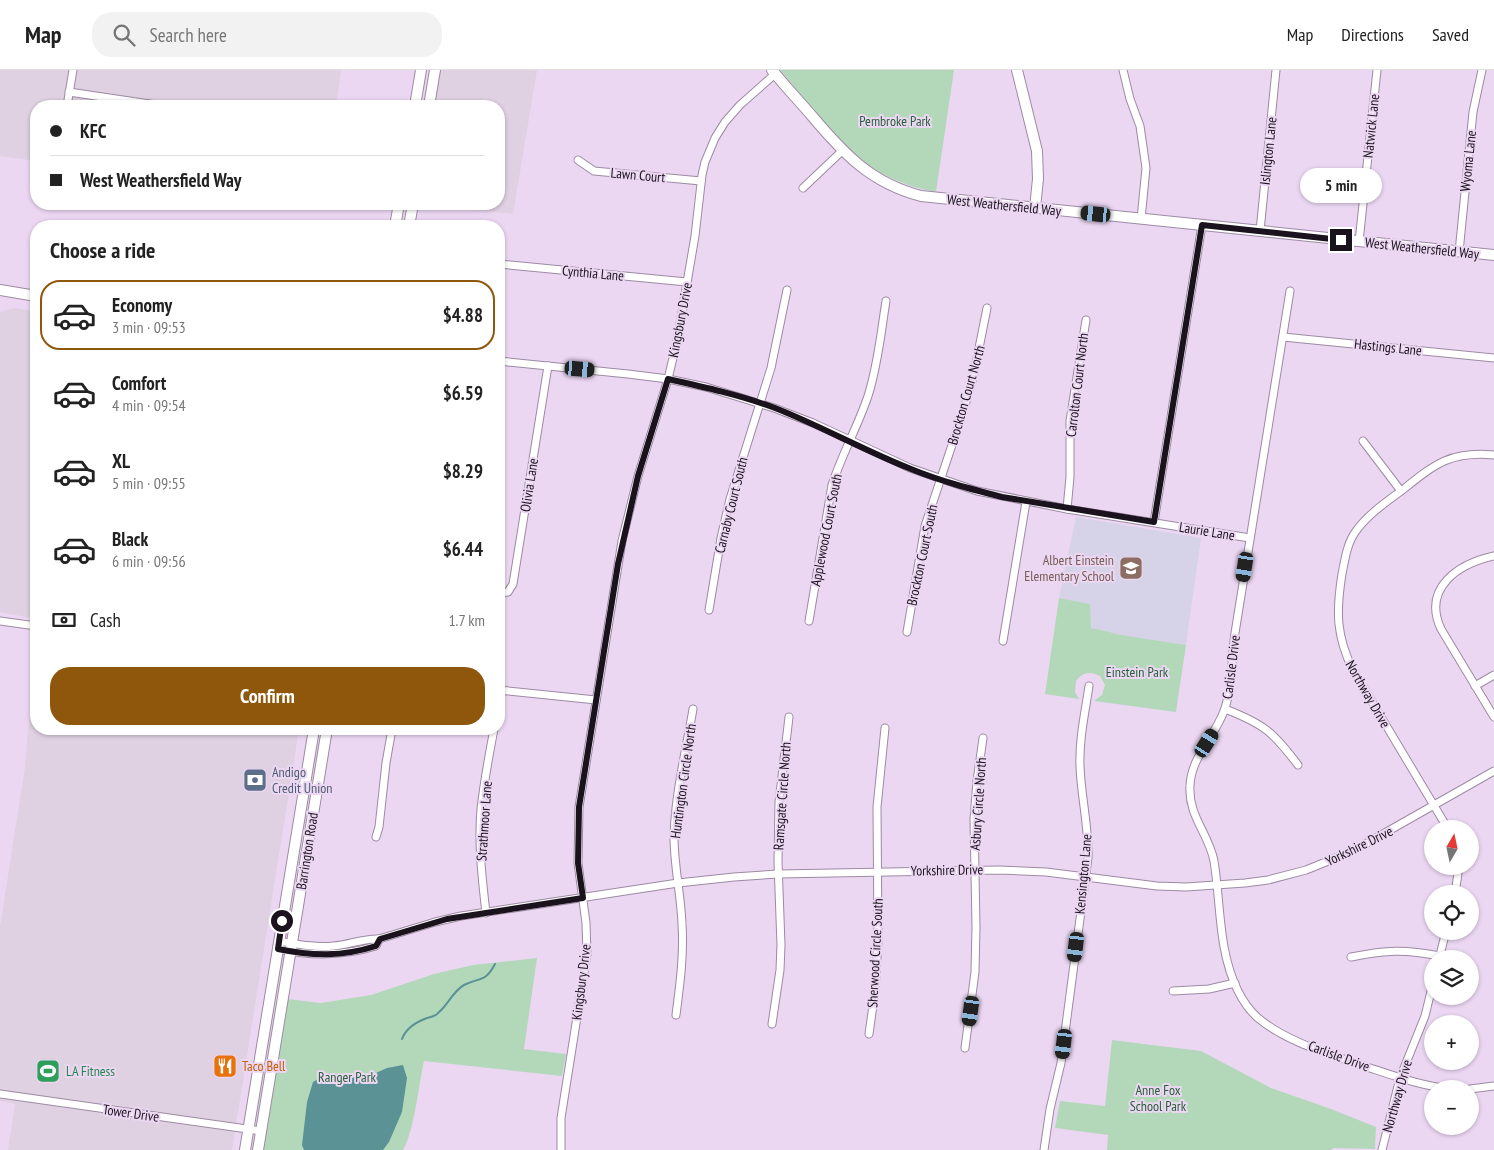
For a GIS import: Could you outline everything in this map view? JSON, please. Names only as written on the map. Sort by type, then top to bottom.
[{"type":"main road","points":[[416,100],[421,70]]},
{"type":"main road","points":[[430,100],[435,70]]},
{"type":"main road","points":[[1016,70],[1037,151],[1038,179],[1035,208]]},
{"type":"main road","name":"West Weathersfield Way","points":[[774,72],[842,151],[868,173],[889,185],[910,193],[939,198],[1494,255]]},
{"type":"main road","points":[[0,290],[30,295]]},
{"type":"main road","name":"Barrington Road","points":[[245,1150],[313,735]]},
{"type":"main road","name":"Barrington Road","points":[[258,1150],[326,735]]},
{"type":"street","points":[[68,100],[73,70]]},
{"type":"street","points":[[1123,70],[1130,99],[1140,126],[1146,168],[1141,219]]},
{"type":"street","name":"Islington Lane","points":[[1260,231],[1276,70]]},
{"type":"street","name":"Natwick Lane","points":[[1360,242],[1377,70]]},
{"type":"street","name":"Wyoma Lane","points":[[1459,252],[1473,112],[1482,70]]},
{"type":"street","name":"Kingsbury Drive","points":[[561,1150],[561,1118],[587,954],[586,923],[578,863],[578,820],[618,564],[645,450],[668,379],[678,335],[688,282],[705,162],[711,145],[725,122],[774,72]]},
{"type":"street","points":[[69,92],[122,100]]},
{"type":"street","points":[[803,188],[842,151]]},
{"type":"street","name":"Lawn Court","points":[[578,160],[594,171],[701,181]]},
{"type":"street","points":[[1154,522],[1202,225]]},
{"type":"street","name":"Cynthia Lane","points":[[505,265],[688,282]]},
{"type":"street","name":"Carnaby Court South","points":[[709,610],[721,538],[730,499],[776,350],[787,290]]},
{"type":"street","name":"Carlisle Drive","points":[[1290,291],[1235,633],[1230,688],[1218,725],[1194,764],[1190,786],[1193,813],[1213,857],[1222,934],[1234,983],[1240,996],[1251,1011],[1277,1030],[1328,1053],[1424,1085]]},
{"type":"street","name":"Applewood Court South","points":[[809,621],[830,495],[839,464],[865,406],[872,384],[886,301]]},
{"type":"street","name":"Brockton Court North","points":[[940,480],[964,412],[987,308]]},
{"type":"street","name":"Carrolton Court North","points":[[1067,509],[1070,477],[1070,421],[1086,320]]},
{"type":"street","name":"Hastings Lane","points":[[1283,337],[1494,358]]},
{"type":"street","name":"Laurie Lane","points":[[505,362],[628,374],[668,379],[706,387],[760,403],[807,421],[910,468],[940,480],[977,491],[1026,502],[1250,538]]},
{"type":"street","name":"Olivia Lane","points":[[505,592],[508,592],[513,584],[548,366]]},
{"type":"street","points":[[1363,441],[1401,491]]},
{"type":"street","name":"Northway Drive","points":[[1443,820],[1352,670],[1342,645],[1338,620],[1338,600],[1344,562],[1352,537],[1364,520],[1432,468],[1448,459],[1466,454],[1494,455]]},
{"type":"street","name":"Brockton Court South","points":[[907,632],[923,537],[940,480]]},
{"type":"street","points":[[1003,641],[1026,502]]},
{"type":"street","points":[[1494,556],[1457,571],[1443,584],[1437,598],[1436,613],[1438,622],[1494,717]]},
{"type":"street","points":[[0,621],[30,625]]},
{"type":"street","points":[[1475,686],[1494,675]]},
{"type":"street","name":"Kensington Lane","points":[[1044,1150],[1050,1109],[1061,1063],[1086,876],[1088,836],[1080,758],[1081,737],[1089,686]]},
{"type":"street","points":[[505,693],[596,700]]},
{"type":"street","name":"Huntington Circle North","points":[[676,1015],[683,947],[675,853],[675,828],[693,709]]},
{"type":"street","points":[[1224,709],[1262,726],[1280,741],[1298,765]]},
{"type":"street","name":"Ramsgate Circle North","points":[[772,1024],[781,952],[778,874],[779,802],[790,717]]},
{"type":"street","name":"Sherwood Circle South","points":[[869,1034],[878,949],[877,807],[885,728]]},
{"type":"street","points":[[376,837],[379,827],[391,735]]},
{"type":"street","name":"Strathmoor Lane","points":[[486,913],[481,875],[480,825],[493,735]]},
{"type":"street","name":"Asbury Circle North","points":[[965,1048],[975,972],[975,799],[983,738]]},
{"type":"street","name":"Yorkshire Drive","points":[[278,945],[291,947],[312,955],[339,954],[376,946],[380,939],[436,922],[678,884],[778,874],[1015,870],[1086,876],[1157,886],[1186,887],[1217,886],[1268,880],[1329,862],[1371,842],[1494,771]]},
{"type":"street","points":[[1351,957],[1404,950],[1424,954]]},
{"type":"street","points":[[1173,991],[1208,989],[1234,983]]},
{"type":"street","name":"Northway Drive","points":[[1382,1150],[1400,1078],[1428,1005]]},
{"type":"street","points":[[1479,1088],[1494,1086]]},
{"type":"street","name":"Tower Drive","points":[[0,1094],[261,1131]]},
{"type":"shaded area","points":[[0,70],[341,70],[337,100],[30,100],[30,160],[0,156]]},
{"type":"shaded area","points":[[440,70],[537,70],[513,214],[475,210],[505,210],[505,100],[435,100]]},
{"type":"shaded area","points":[[15,308],[30,311],[30,618],[0,612],[0,313]]},
{"type":"shaded area","name":"Albert Einstein Elementary School","points":[[1076,517],[1201,538],[1186,645],[1115,634],[1090,628],[1090,604],[1059,598]]},
{"type":"shaded area","points":[[30,714],[30,735],[298,735],[232,1150],[8,1150],[15,1104],[0,1101],[0,927],[25,767]]},
{"type":"shaded area","points":[[403,1065],[407,1078],[402,1112],[389,1142],[383,1150],[304,1150],[302,1145],[307,1102],[313,1082],[328,1073],[365,1078],[387,1068]]},
{"type":"green space","name":"Pembroke Park","points":[[780,70],[954,70],[936,192],[897,180],[862,160],[825,123]]},
{"type":"green space","name":"Einstein Park","points":[[1059,598],[1090,604],[1091,628],[1115,634],[1186,645],[1176,712],[1094,701],[1102,695],[1105,685],[1100,676],[1093,673],[1084,674],[1076,681],[1075,692],[1079,699],[1045,694]]},
{"type":"green space","name":"Ranger Park","points":[[537,958],[524,1049],[566,1054],[562,1076],[424,1061],[413,1120],[403,1150],[263,1150],[287,999],[321,1003],[371,995],[434,974],[473,965]]},
{"type":"green space","name":"Anne Fox School Park","points":[[1112,1040],[1201,1051],[1271,1088],[1376,1127],[1375,1149],[1107,1150],[1108,1135],[1055,1128],[1060,1101],[1105,1106]]},
{"type":"waterway","points":[[402,1039],[412,1026],[436,1015],[460,988],[485,977],[495,964]]},
{"type":"place","name":"Albert Einstein Elementary School","points":[[1131,568]]},
{"type":"place","name":"Andigo Credit Union","points":[[255,780]]},
{"type":"place","name":"Taco Bell","points":[[225,1066]]},
{"type":"place","name":"LA Fitness","points":[[48,1071]]},
{"type":"route","points":[[282,921],[278,949],[312,955],[328,955],[361,951],[376,946],[380,939],[447,919],[583,898],[578,863],[577,831],[579,807],[618,564],[638,476],[668,379],[706,387],[774,408],[814,423],[910,468],[940,480],[977,491],[1076,510],[1154,522],[1202,225],[1341,240]]}]
